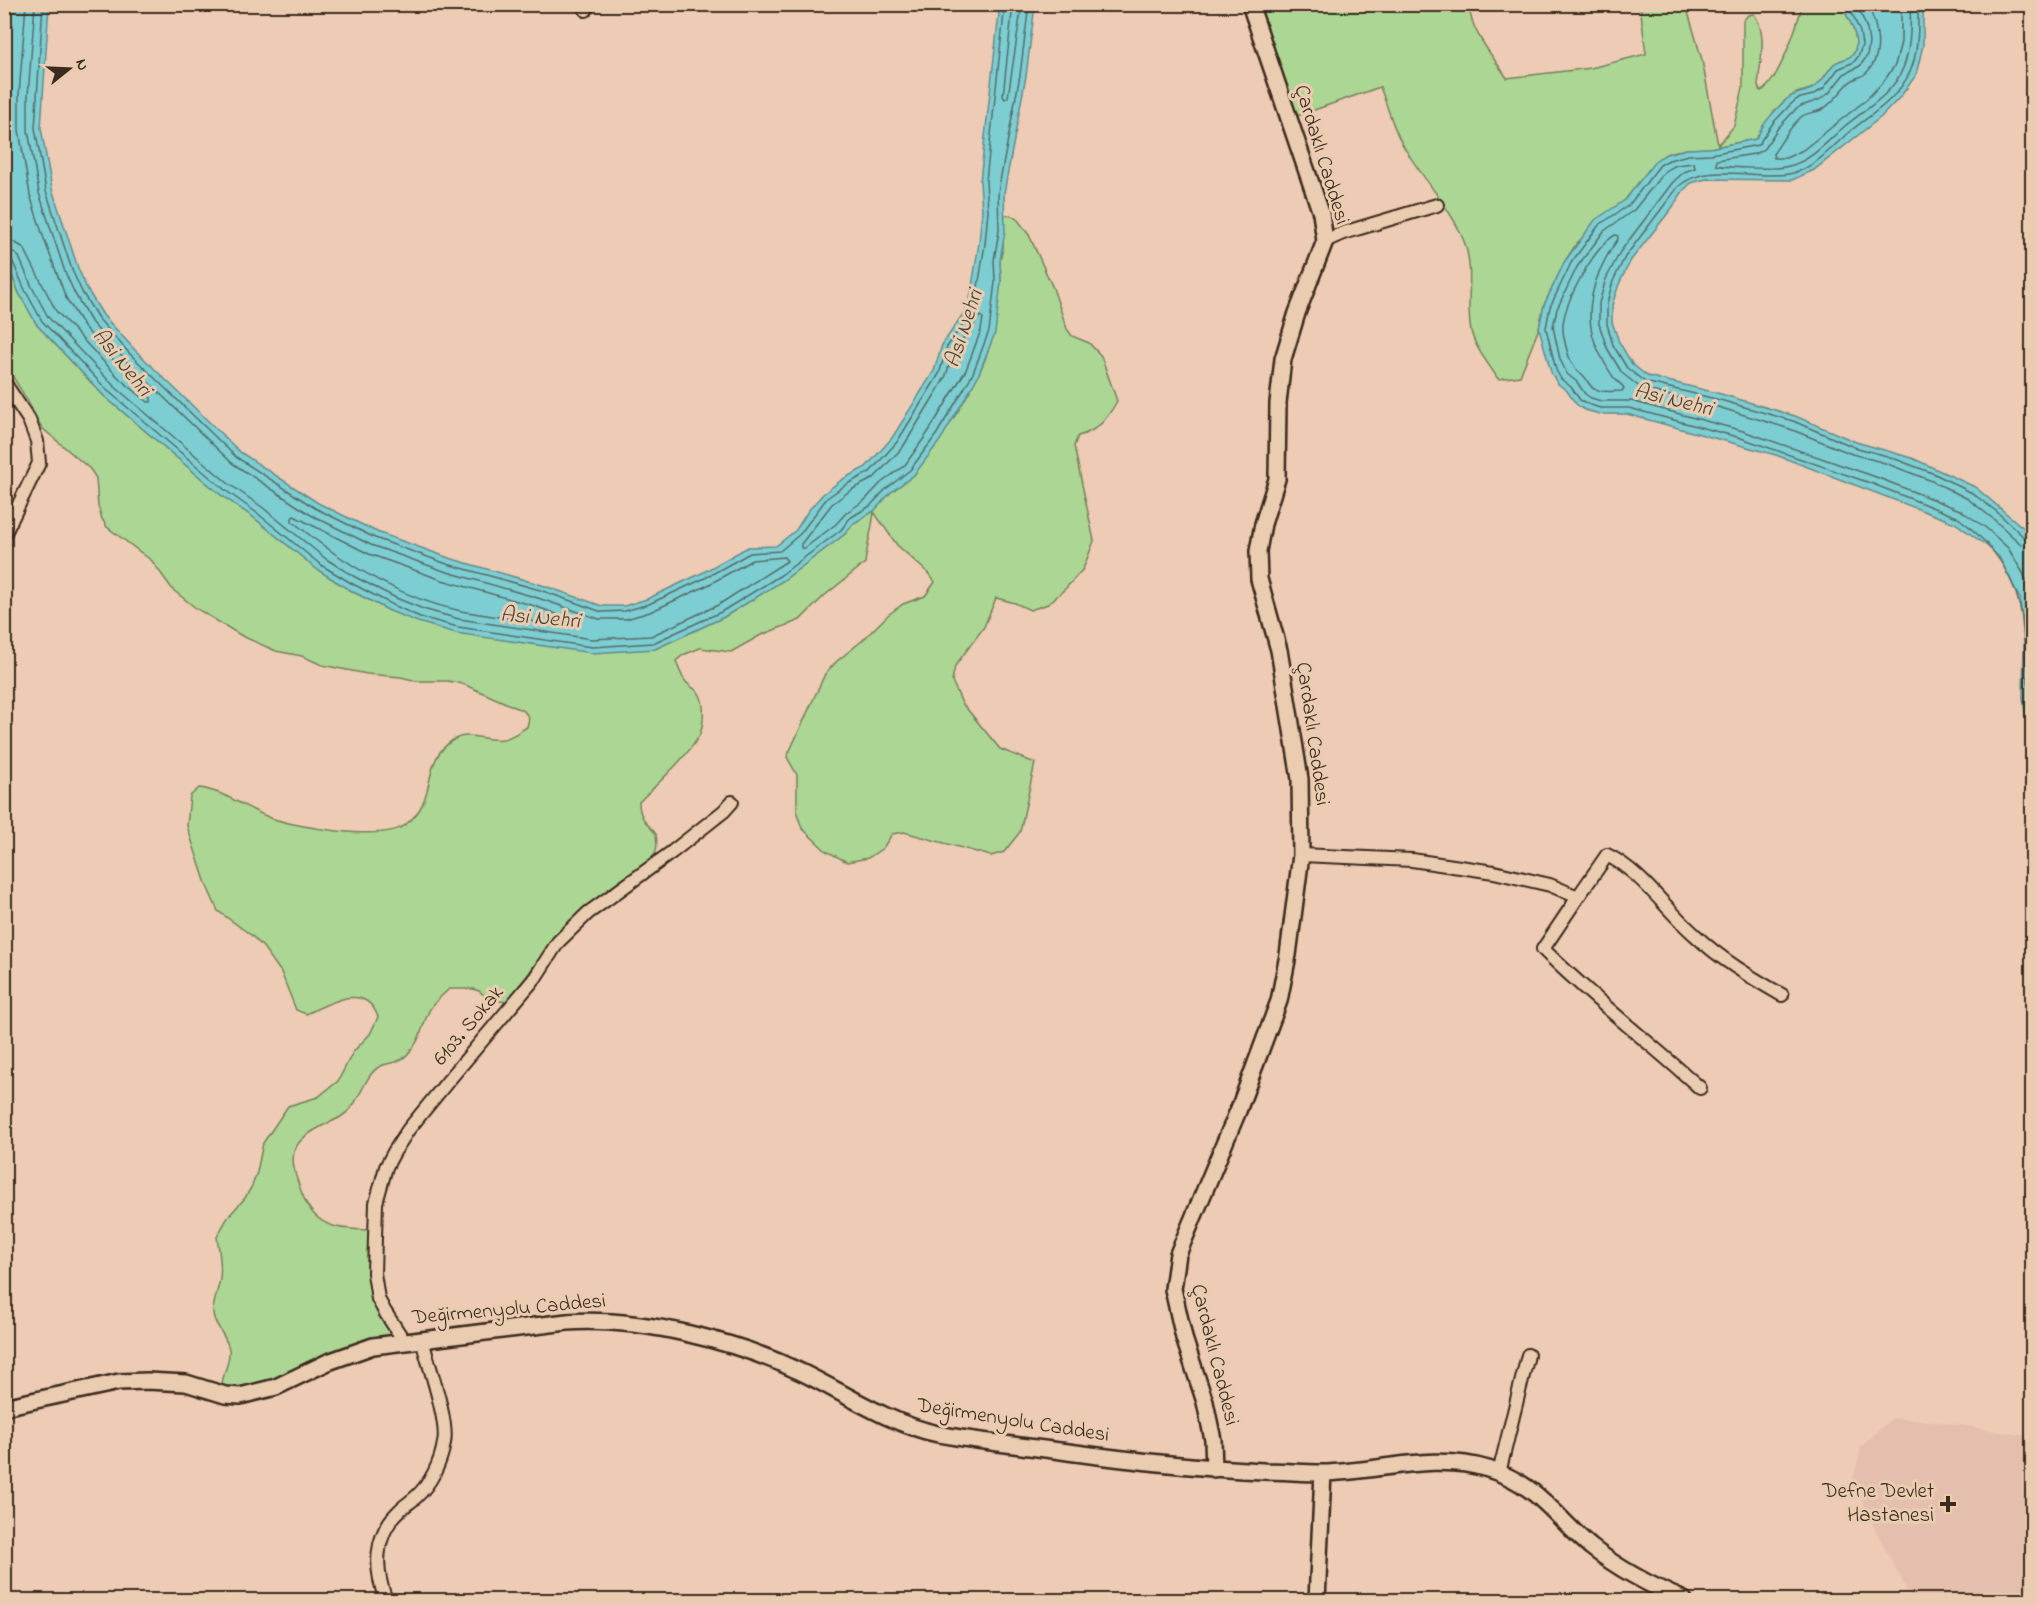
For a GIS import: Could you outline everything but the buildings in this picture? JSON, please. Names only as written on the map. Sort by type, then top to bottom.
[{"type":"street","name":"Çardaklı Caddesi","points":[[1214,1468],[1213,1440],[1205,1402],[1184,1338],[1173,1289],[1178,1254],[1238,1111],[1279,1001],[1288,955],[1301,855],[1301,800],[1298,760],[1279,650],[1259,579],[1258,551],[1263,524],[1277,479],[1278,403],[1283,359],[1297,313],[1325,242],[1321,213],[1250,4]]},
{"type":"street","points":[[1325,242],[1343,233],[1437,205]]},
{"type":"street","points":[[4,382],[29,420],[37,441],[39,463],[4,535]]},
{"type":"street","name":"6103. Sokak","points":[[404,1341],[378,1299],[374,1273],[376,1203],[386,1167],[394,1152],[448,1081],[535,978],[558,942],[588,914],[672,852],[732,802]]},
{"type":"street","points":[[1301,855],[1412,860],[1494,872],[1550,885],[1578,897]]},
{"type":"street","points":[[1700,1088],[1575,981],[1543,949],[1607,855],[1618,860],[1640,879],[1697,938],[1749,976],[1782,995]]},
{"type":"street","name":"Değirmenyolu Caddesi","points":[[4,1407],[128,1382],[172,1381],[225,1395],[257,1393],[276,1388],[352,1352],[404,1341],[567,1322],[620,1321],[721,1342],[769,1358],[807,1375],[895,1422],[918,1429],[973,1439],[1138,1461],[1214,1468],[1323,1473],[1435,1462],[1485,1468],[1532,1489],[1575,1533],[1618,1567],[1684,1600]]},
{"type":"street","points":[[386,1600],[381,1588],[377,1563],[379,1542],[399,1511],[418,1495],[430,1480],[439,1463],[445,1441],[438,1398],[422,1340]]},
{"type":"street","points":[[1499,1473],[1528,1355]]},
{"type":"street","points":[[1317,1600],[1323,1473]]},
{"type":"shaded area","name":"Defne Devlet Hastanesi","points":[[1892,1418],[1948,1423],[2032,1437],[2032,1600],[1912,1600],[1875,1529],[1853,1480],[1861,1447]]},
{"type":"green space","points":[[1259,5],[1470,5],[1470,14],[1477,33],[1507,78],[1591,68],[1646,54],[1640,5],[1686,5],[1702,60],[1718,145],[1734,126],[1743,88],[1743,21],[1748,15],[1754,14],[1761,31],[1762,50],[1758,87],[1761,91],[1774,77],[1780,65],[1792,38],[1802,5],[1841,5],[1853,28],[1856,47],[1852,55],[1834,64],[1816,86],[1797,93],[1783,103],[1772,114],[1756,139],[1710,148],[1672,152],[1666,154],[1651,167],[1625,200],[1577,243],[1565,261],[1544,305],[1539,328],[1520,376],[1498,379],[1479,350],[1471,331],[1470,278],[1465,244],[1453,218],[1400,140],[1380,87],[1297,116]]},
{"type":"green space","points":[[1004,215],[1018,220],[1029,235],[1053,288],[1067,329],[1072,336],[1089,343],[1101,356],[1117,401],[1101,423],[1091,431],[1078,436],[1074,446],[1094,541],[1083,569],[1048,604],[1030,610],[996,598],[984,627],[955,666],[952,681],[962,703],[1000,749],[1035,763],[1020,832],[1004,852],[991,856],[904,832],[892,834],[883,848],[868,858],[847,862],[826,851],[802,828],[797,814],[797,775],[787,757],[825,674],[888,615],[903,604],[925,596],[935,582],[897,545],[874,512],[865,563],[824,596],[800,620],[761,635],[731,652],[700,648],[683,655],[676,661],[684,680],[700,695],[703,704],[703,721],[701,732],[694,744],[639,802],[642,816],[656,834],[657,848],[652,859],[595,900],[562,930],[508,1002],[490,1000],[473,989],[449,989],[430,1009],[419,1038],[408,1054],[396,1062],[383,1065],[375,1070],[348,1111],[338,1119],[314,1130],[298,1144],[294,1152],[294,1170],[308,1207],[322,1221],[330,1225],[339,1228],[371,1230],[372,1294],[375,1307],[392,1336],[345,1348],[268,1382],[253,1386],[222,1386],[229,1349],[213,1316],[221,1273],[217,1237],[228,1217],[245,1198],[252,1186],[263,1143],[288,1106],[318,1097],[338,1081],[353,1052],[370,1034],[378,1017],[372,1006],[356,998],[335,1001],[306,1014],[296,1010],[281,972],[263,947],[251,935],[218,911],[206,884],[187,826],[190,796],[199,788],[209,790],[227,796],[271,818],[319,829],[360,833],[394,830],[405,825],[416,815],[427,792],[436,759],[453,740],[465,736],[506,738],[527,727],[529,718],[524,711],[463,684],[367,674],[322,665],[302,656],[276,651],[242,636],[197,609],[173,590],[152,561],[107,527],[98,506],[96,478],[90,469],[42,428],[5,364],[4,257],[19,293],[37,325],[104,396],[221,495],[253,517],[318,570],[348,589],[390,611],[456,632],[554,647],[655,649],[724,617],[784,580],[845,534],[854,523],[874,511],[890,493],[914,475],[958,411],[986,357],[1001,282],[1000,261],[1003,248]]},
{"type":"water","name":"Asi Nehri","points":[[5,4],[49,5],[41,128],[52,189],[78,268],[87,289],[103,315],[135,350],[240,452],[318,503],[377,532],[449,558],[542,585],[602,606],[624,606],[647,599],[702,573],[748,547],[776,546],[796,530],[808,511],[823,494],[843,479],[866,467],[892,438],[934,371],[942,345],[969,305],[979,243],[982,211],[980,181],[1000,5],[1035,5],[1026,76],[1004,193],[1005,231],[1000,261],[1001,282],[995,333],[969,392],[941,439],[914,475],[890,493],[874,511],[854,523],[845,534],[784,580],[724,617],[655,649],[592,653],[456,633],[418,622],[390,611],[318,570],[253,517],[221,495],[104,396],[37,325],[19,293],[5,257]]},
{"type":"water","name":"Asi Nehri","points":[[1841,5],[1923,5],[1923,45],[1916,75],[1901,96],[1881,117],[1814,170],[1792,180],[1706,179],[1691,183],[1631,260],[1612,305],[1612,322],[1619,342],[1632,364],[1647,376],[1721,394],[1795,416],[1856,442],[1912,458],[1975,487],[2027,531],[2032,538],[2032,765],[2023,698],[2024,644],[2020,599],[1999,557],[1987,546],[1955,523],[1776,455],[1627,414],[1600,414],[1585,410],[1576,404],[1567,391],[1557,383],[1551,372],[1539,328],[1544,305],[1565,261],[1595,220],[1625,200],[1656,160],[1666,154],[1687,149],[1710,148],[1756,139],[1767,120],[1787,99],[1816,86],[1834,64],[1854,53],[1855,34]]},
{"type":"place","name":"Defne Devlet Hastanesi","points":[[1948,1504]]}]
